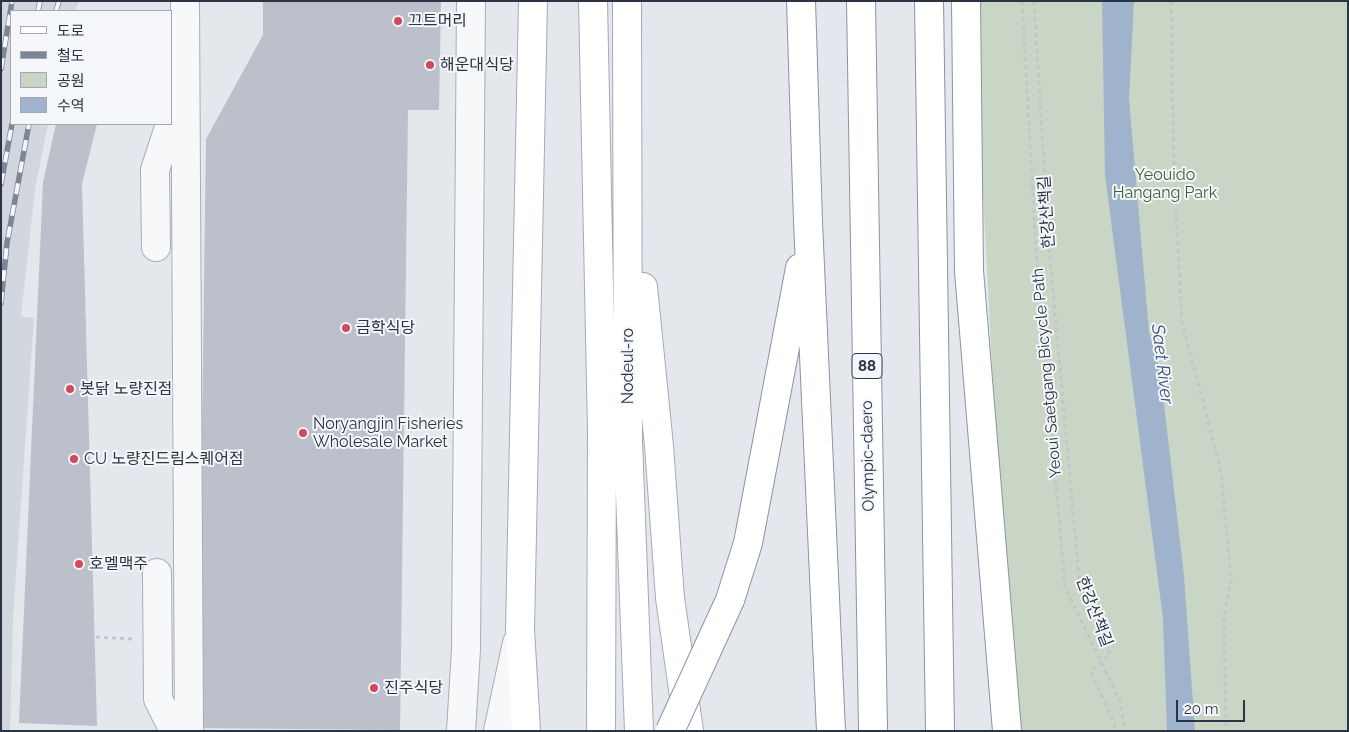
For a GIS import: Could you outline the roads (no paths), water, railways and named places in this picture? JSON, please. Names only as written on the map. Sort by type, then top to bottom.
[{"type":"main road","points":[[526,731],[520,629],[533,1]]},
{"type":"main road","name":"Nodeul-ro","points":[[593,1],[602,430],[600,731]]},
{"type":"main road","name":"Nodeul-ro","points":[[627,1],[628,441],[639,731]]},
{"type":"main road","points":[[801,1],[808,222],[831,731]]},
{"type":"main road","name":"Olympic-daero","points":[[860,1],[873,731]]},
{"type":"main road","points":[[929,1],[940,731]]},
{"type":"main road","points":[[966,1],[969,271],[1007,731]]},
{"type":"main road","points":[[627,122],[658,436],[670,598],[689,731]]},
{"type":"main road","points":[[670,731],[730,600],[748,543],[808,222]]},
{"type":"lane","points":[[185,1],[189,731]]},
{"type":"lane","points":[[461,731],[466,649],[471,1]]},
{"type":"lane","points":[[172,116],[186,74]]},
{"type":"lane","points":[[156,247],[155,170],[170,125]]},
{"type":"lane","points":[[157,573],[158,699],[174,731]]},
{"type":"lane","points":[[498,731],[520,629]]},
{"type":"water","points":[[1102,1],[1134,1],[1129,99],[1149,332],[1160,370],[1184,576],[1195,731],[1167,731],[1163,618],[1105,175]]},
{"type":"railway","points":[[11,10],[12,1]]},
{"type":"railway","points":[[38,10],[40,1]]},
{"type":"railway","points":[[56,10],[59,1]]},
{"type":"railway","points":[[1,69],[10,13]]},
{"type":"railway","points":[[1,184],[12,125]]},
{"type":"railway","points":[[1,303],[7,243],[29,125]]},
{"type":"place","name":"끄트머리","points":[[398,21]]},
{"type":"place","name":"해운대식당","points":[[430,65]]},
{"type":"place","name":"금학식당","points":[[346,328]]},
{"type":"place","name":"봇닭 노량진점","points":[[70,389]]},
{"type":"place","name":"Noryangjin Fisheries Wholesale Market","points":[[303,433]]},
{"type":"place","name":"CU 노량진드림스퀘어점","points":[[74,459]]},
{"type":"place","name":"호멜맥주","points":[[79,564]]},
{"type":"place","name":"진주식당","points":[[374,688]]},
{"type":"park label","name":"Yeouido Hangang Park","points":[[1165,184]]},
{"type":"water label","name":"Saet River","points":[[1162,364]]}]
